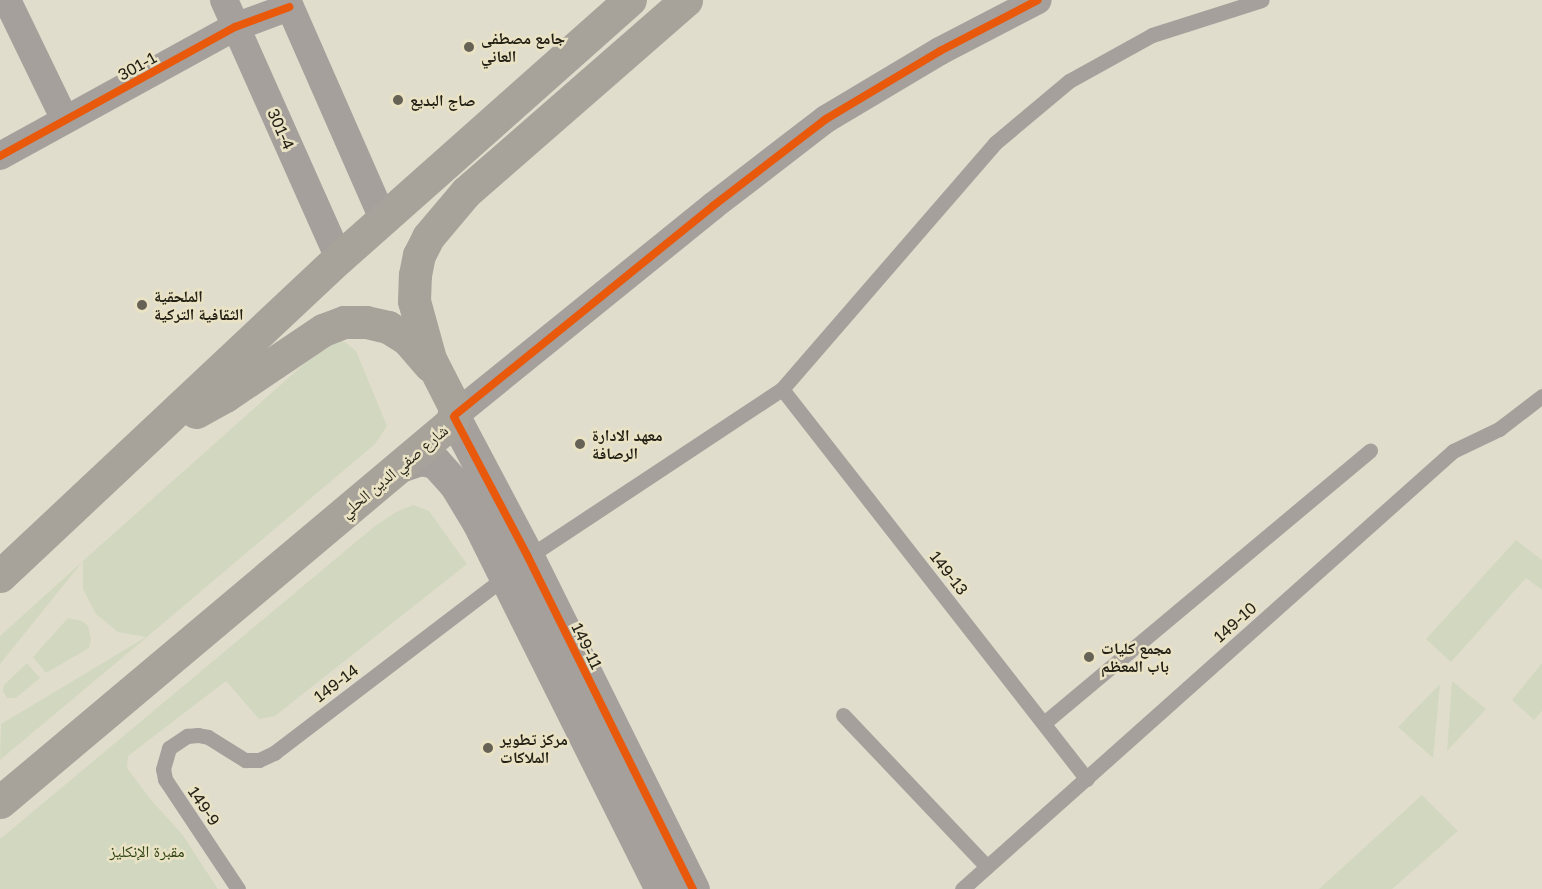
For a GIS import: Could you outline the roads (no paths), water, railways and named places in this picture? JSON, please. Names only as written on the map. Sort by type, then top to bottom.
[{"type":"main road","points":[[0,576],[166,423],[339,258],[630,0]]},
{"type":"main road","name":"شارع صفي الدين الحلي","points":[[0,802],[403,465],[454,416],[454,405],[439,379],[424,343],[414,301],[415,275],[428,237],[466,192],[686,0]]},
{"type":"main road","points":[[166,423],[201,410],[323,330],[344,322],[366,322],[388,327],[407,339],[439,379]]},
{"type":"street","points":[[8,0],[65,120]]},
{"type":"street","name":"301-4","points":[[224,0],[339,258]]},
{"type":"street","points":[[454,416],[713,206],[826,119],[940,51],[1038,0]]},
{"type":"street","points":[[288,3],[383,219]]},
{"type":"street","name":"301-1","points":[[0,156],[235,27],[288,3]]},
{"type":"street","name":"149-11","points":[[454,416],[516,567],[661,889]]},
{"type":"street","name":"149-11","points":[[403,465],[411,460],[429,460],[448,473],[478,522],[516,567],[693,889]]},
{"type":"lane","name":"149-14","points":[[177,741],[187,736],[208,737],[246,760],[259,760],[274,753],[516,567],[782,389],[994,143],[1069,81],[1152,35],[1262,0]]},
{"type":"lane","name":"149-13","points":[[782,389],[1087,779]]},
{"type":"lane","name":"149-10","points":[[962,889],[1453,452],[1499,429],[1542,396]]},
{"type":"lane","points":[[1044,723],[1370,450]]},
{"type":"lane","points":[[843,715],[987,867]]},
{"type":"lane","name":"149-9","points":[[177,741],[164,758],[165,779],[238,889]]},
{"type":"place","name":"جامع مصطفى العاني","points":[[469,47]]},
{"type":"place","name":"صاج البديع","points":[[398,100]]},
{"type":"place","name":"الملحقية الثقافية التركية","points":[[142,305]]},
{"type":"place","name":"معهد الادارة الرصافة","points":[[580,444]]},
{"type":"place","name":"مجمع كليات باب المعظم","points":[[1089,657]]},
{"type":"place","name":"مركز تطوير الملاكات","points":[[488,748]]},
{"type":"park label","name":"مقبرة الإنكليز","points":[[147,851]]}]
